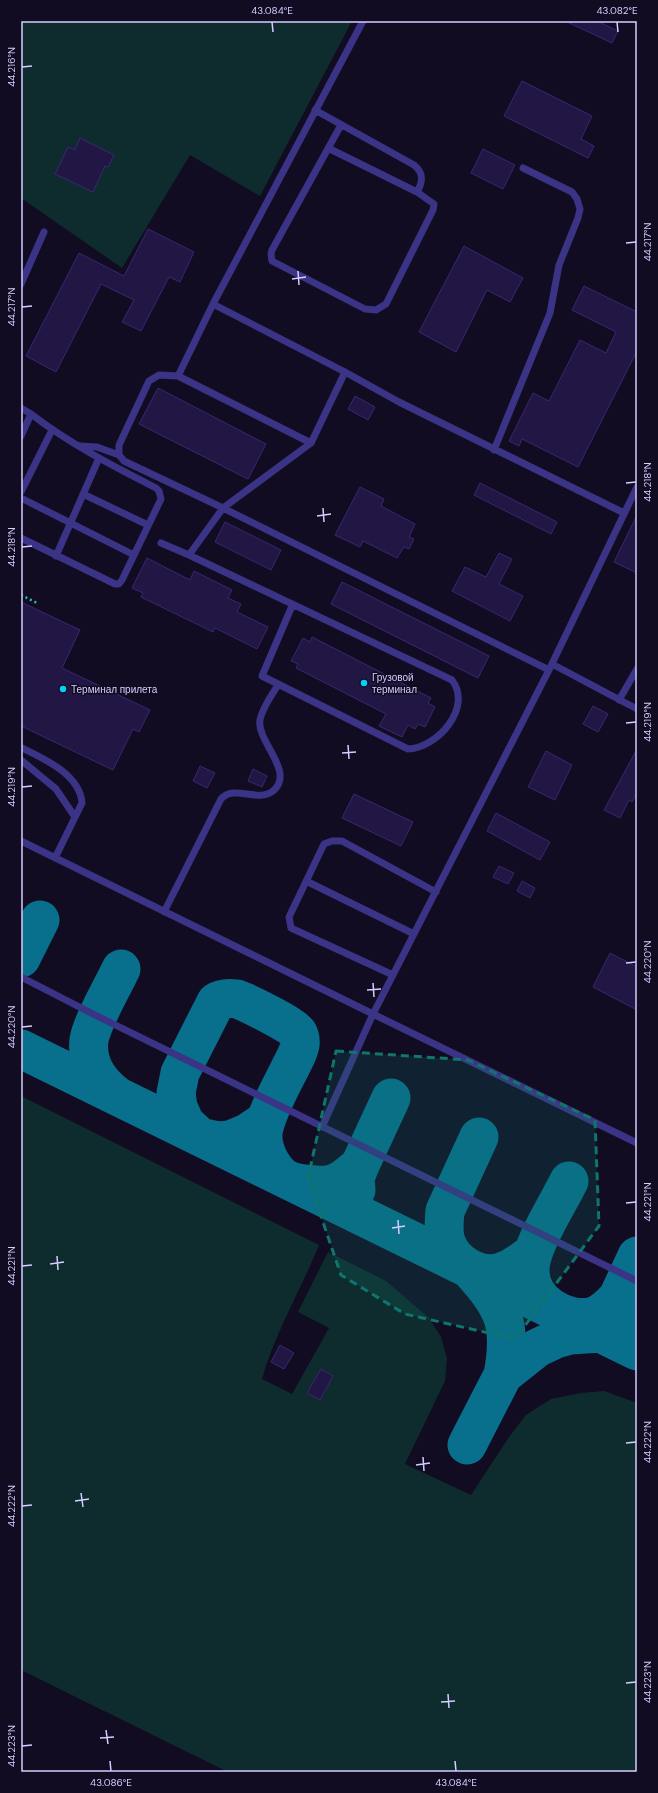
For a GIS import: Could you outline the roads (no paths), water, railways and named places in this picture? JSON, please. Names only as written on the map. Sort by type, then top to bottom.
[{"type":"lane","points":[[178,376],[213,304],[363,21]]},
{"type":"lane","points":[[315,110],[418,168],[422,178],[422,184],[417,192]]},
{"type":"lane","points":[[328,148],[417,192],[431,200],[434,204],[433,210],[386,304],[376,310],[365,309],[272,262],[271,258],[272,250],[328,148],[341,125]]},
{"type":"lane","points":[[494,450],[550,313],[559,265],[580,210],[578,199],[572,192],[523,168]]},
{"type":"lane","points":[[21,284],[44,232]]},
{"type":"lane","points":[[213,304],[345,372],[399,402],[624,513]]},
{"type":"lane","points":[[188,555],[223,508],[311,443],[345,372]]},
{"type":"lane","points":[[119,455],[119,444],[149,381],[158,375],[178,376],[311,443]]},
{"type":"lane","points":[[21,408],[78,446],[159,491],[161,499],[122,580],[118,584],[115,584],[21,538]]},
{"type":"lane","points":[[21,436],[31,414]]},
{"type":"lane","points":[[21,492],[52,430]]},
{"type":"lane","points":[[78,446],[97,447],[119,455],[124,461],[637,708]]},
{"type":"lane","points":[[56,556],[99,458]]},
{"type":"lane","points":[[322,1127],[373,1014],[550,667],[637,487]]},
{"type":"lane","points":[[82,494],[148,526]]},
{"type":"lane","points":[[21,498],[134,555]]},
{"type":"lane","points":[[162,542],[292,606],[445,676],[456,686],[459,701],[446,731],[418,748],[408,750],[262,676],[292,606]]},
{"type":"lane","points":[[619,700],[637,669]]},
{"type":"lane","points":[[164,912],[221,799],[230,793],[263,796],[273,791],[278,783],[280,770],[260,728],[260,720],[278,685]]},
{"type":"lane","points":[[22,748],[46,760],[78,786],[81,794],[82,803],[55,858]]},
{"type":"lane","points":[[21,760],[56,789],[75,817]]},
{"type":"lane","points":[[21,840],[164,912],[637,1143]]},
{"type":"lane","points":[[393,975],[291,928],[289,916],[324,844],[332,841],[342,841],[436,892]]},
{"type":"lane","points":[[306,881],[414,934]]},
{"type":"lane","points":[[21,978],[637,1281]]},
{"type":"place","name":"Грузовой терминал","points":[[364,683]]},
{"type":"place","name":"Терминал прилета","points":[[63,689]]}]
